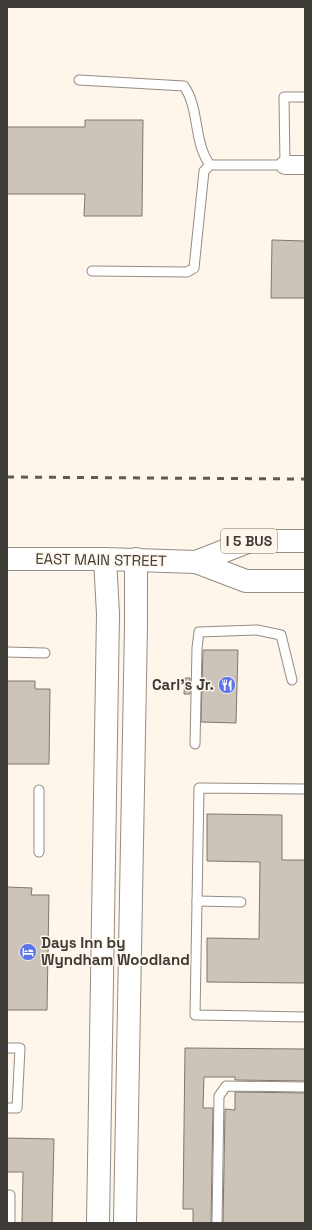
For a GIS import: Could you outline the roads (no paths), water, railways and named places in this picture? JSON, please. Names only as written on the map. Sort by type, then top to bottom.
[{"type":"main road","name":"EAST MAIN STREET","points":[[196,562],[250,541],[305,541]]},
{"type":"main road","name":"EAST MAIN STREET","points":[[7,559],[105,558],[196,562],[246,581],[305,581]]},
{"type":"main road","points":[[98,1223],[108,614],[105,558]]},
{"type":"main road","points":[[125,1223],[136,632],[136,559]]},
{"type":"street","points":[[284,165],[305,165]]},
{"type":"lane","points":[[79,80],[184,86],[190,94],[203,156],[210,165]]},
{"type":"lane","points":[[92,271],[187,272],[194,268],[204,171],[210,165],[284,165],[284,97],[305,97]]},
{"type":"lane","points":[[195,744],[197,648],[199,632],[257,630],[281,635],[292,680]]},
{"type":"lane","points":[[7,652],[45,653]]},
{"type":"lane","points":[[305,789],[199,788],[195,1015],[305,1017]]},
{"type":"lane","points":[[39,790],[39,852]]},
{"type":"lane","points":[[197,901],[241,902]]},
{"type":"lane","points":[[7,1048],[20,1048],[17,1108],[7,1108]]},
{"type":"lane","points":[[217,1223],[219,1096],[226,1086],[305,1088]]},
{"type":"lane","points":[[7,1195],[10,1195],[10,1223]]},
{"type":"railway","points":[[7,477],[305,479]]},
{"type":"place","name":"Carl's Jr.","points":[[227,685]]},
{"type":"place","name":"Days Inn by Wyndham Woodland","points":[[28,952]]}]
